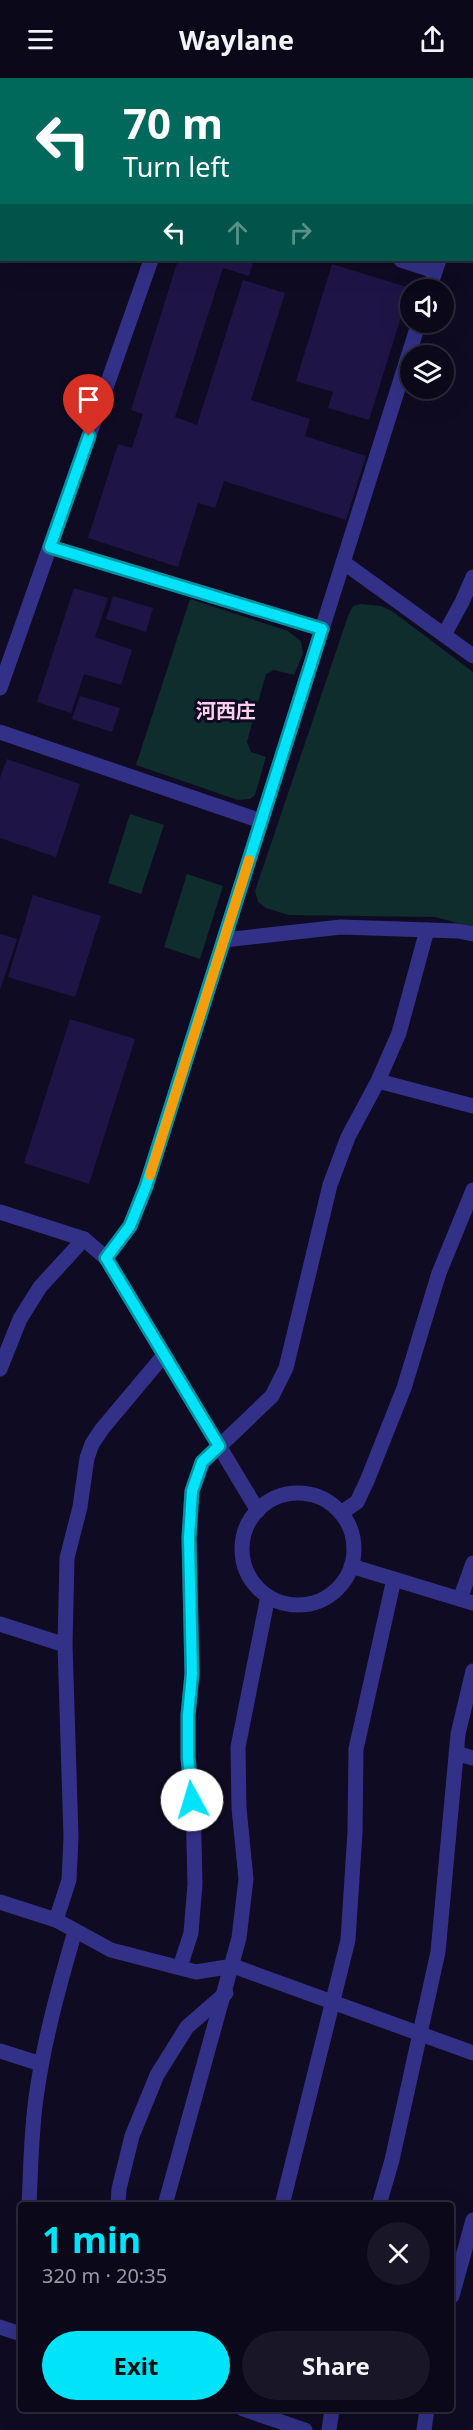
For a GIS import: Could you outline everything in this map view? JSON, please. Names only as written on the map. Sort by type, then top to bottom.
[{"type":"street","points":[[0,688],[152,261]]},
{"type":"street","points":[[409,261],[437,265]]},
{"type":"street","points":[[106,1258],[130,1226],[146,1186],[416,333]]},
{"type":"street","points":[[50,547],[322,629]]},
{"type":"street","points":[[344,562],[473,656]]},
{"type":"street","points":[[444,635],[473,577]]},
{"type":"street","points":[[0,732],[261,821]]},
{"type":"street","points":[[224,940],[341,927],[473,934]]},
{"type":"street","points":[[180,1967],[191,1933],[195,1884],[188,1758],[188,1715],[192,1674],[189,1538],[192,1491],[202,1462],[272,1396],[286,1368],[330,1185],[348,1137],[378,1081],[399,1033],[427,930]]},
{"type":"street","points":[[378,1081],[473,1106]]},
{"type":"street","points":[[341,1513],[357,1502],[367,1481],[404,1388],[439,1273],[473,1190]]},
{"type":"street","points":[[0,1212],[84,1239],[106,1258],[258,1511]]},
{"type":"street","points":[[0,1369],[20,1319],[40,1287],[84,1239]]},
{"type":"street","points":[[56,1920],[69,1880],[71,1837],[65,1645],[67,1558],[80,1507],[87,1458],[92,1444],[164,1355]]},
{"type":"street","points":[[291,1494],[310,1494],[327,1501],[341,1513],[350,1530],[354,1548],[351,1566],[343,1583],[329,1596],[313,1604],[295,1605],[277,1601],[268,1596],[250,1578],[244,1561],[243,1543],[248,1525],[258,1511],[273,1500],[291,1494]]},
{"type":"street","points":[[351,1566],[467,1601],[473,1563]]},
{"type":"street","points":[[283,2202],[348,1940],[355,1832],[356,1749],[394,1579]]},
{"type":"street","points":[[166,2202],[240,1938],[246,1879],[239,1808],[237,1748],[268,1596]]},
{"type":"street","points":[[0,1624],[65,1645]]},
{"type":"street","points":[[379,2202],[392,2160],[438,1952],[458,1734],[473,1671]]},
{"type":"street","points":[[456,1753],[473,1758]]},
{"type":"street","points":[[0,1902],[56,1920],[111,1950],[196,1971],[233,1966],[473,2053]]},
{"type":"street","points":[[29,2202],[32,2140],[41,2064],[55,2001],[75,1930]]},
{"type":"street","points":[[118,2202],[119,2188],[132,2136],[157,2075],[187,2027],[226,1993]]},
{"type":"street","points":[[0,2051],[41,2064]]},
{"type":"street","points":[[454,2289],[473,2220]]},
{"type":"street","points":[[0,2327],[18,2333]]},
{"type":"street","points":[[252,2412],[305,2430]]},
{"type":"street","points":[[329,2430],[332,2412]]},
{"type":"street","points":[[424,2430],[427,2412]]},
{"type":"green space","points":[[190,599],[288,631],[301,641],[303,654],[294,675],[274,670],[266,674],[247,742],[251,752],[266,757],[255,795],[250,799],[238,800],[136,765]]},
{"type":"green space","points":[[361,604],[381,606],[392,611],[473,672],[473,927],[435,917],[289,915],[266,908],[258,902],[255,891],[348,616],[353,606]]},
{"type":"green space","points":[[130,814],[164,825],[141,894],[108,883]]},
{"type":"green space","points":[[187,874],[223,886],[200,959],[164,947]]},
{"type":"building","points":[[178,261],[254,261],[249,276],[223,268],[175,417],[197,425],[243,280],[285,293],[251,400],[310,419],[305,436],[366,456],[346,520],[224,481],[215,508],[198,503],[178,567],[88,538],[118,444],[132,448],[143,414],[131,410]]},
{"type":"building","points":[[332,264],[400,285],[400,320],[369,420],[328,408],[333,392],[296,381]]},
{"type":"building","points":[[74,588],[108,598],[95,637],[132,650],[121,685],[84,674],[71,713],[37,702]]},
{"type":"building","points":[[113,596],[153,608],[146,632],[106,619]]},
{"type":"building","points":[[80,696],[120,708],[112,732],[72,719]]},
{"type":"building","points":[[7,759],[80,784],[56,857],[0,838],[0,778]]},
{"type":"building","points":[[33,895],[101,916],[75,997],[8,977]]},
{"type":"building","points":[[0,934],[17,939],[0,990]]},
{"type":"building","points":[[70,1019],[135,1039],[89,1184],[24,1163]]},
{"type":"slow traffic","points":[[150,1175],[249,860]]},
{"type":"district","name":"河西庄","points":[[226,711]]},
{"type":"route","points":[[89,436],[50,547],[322,629],[146,1186],[130,1226],[106,1258],[219,1446],[202,1462],[192,1491],[189,1538],[192,1674],[188,1715],[188,1758],[192,1800]]}]
